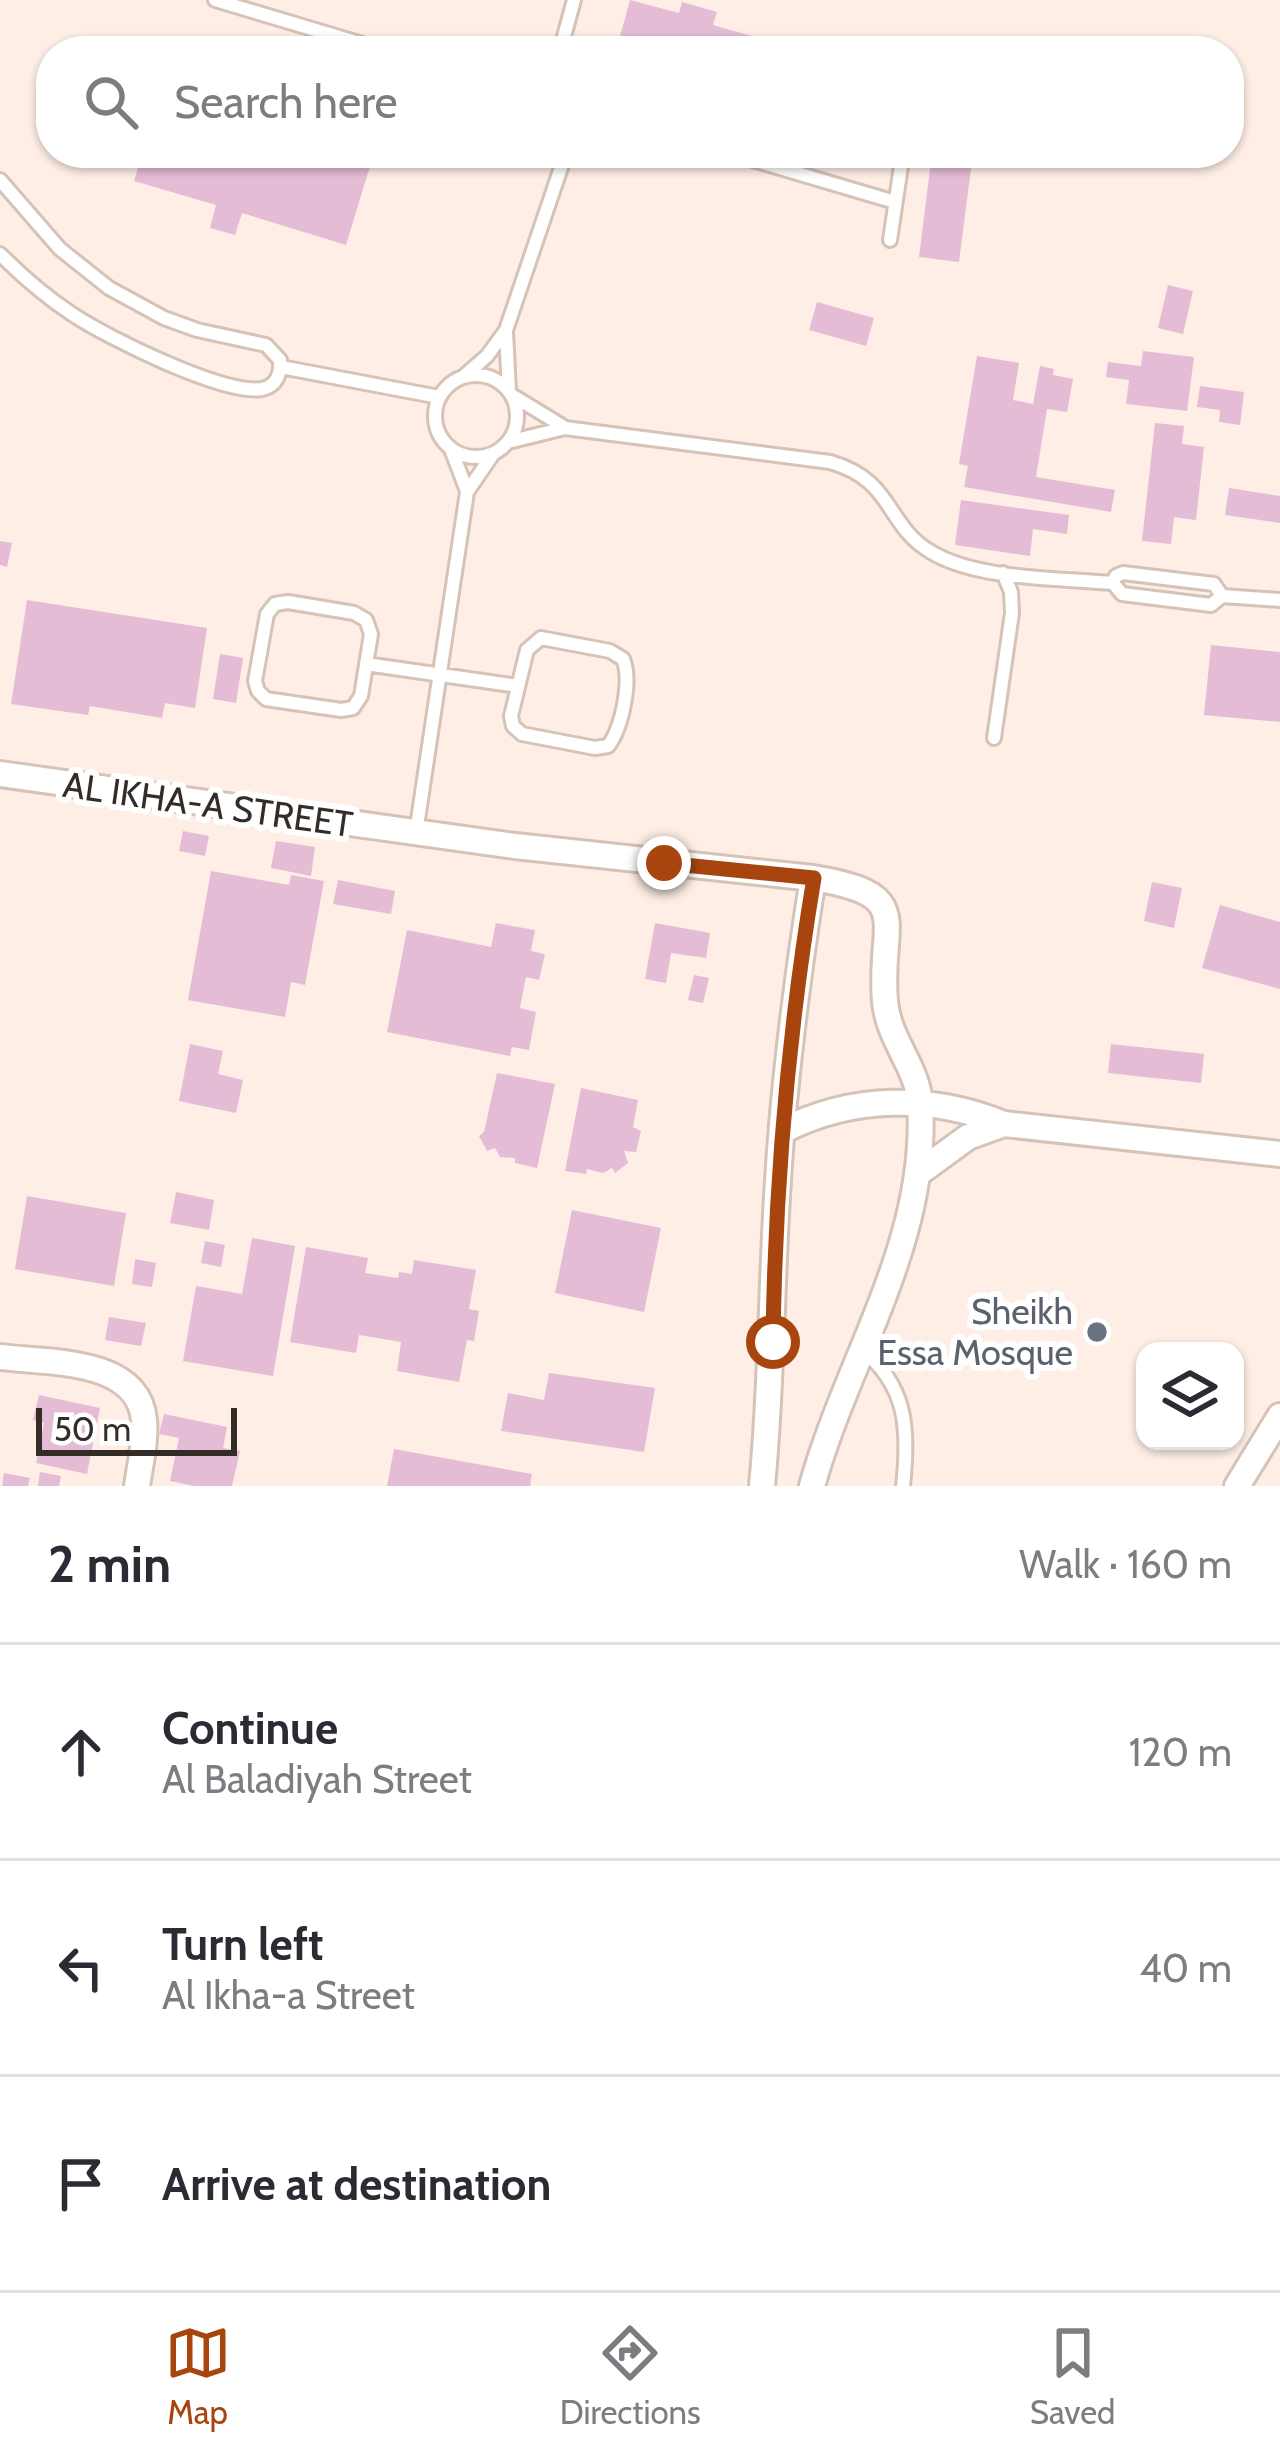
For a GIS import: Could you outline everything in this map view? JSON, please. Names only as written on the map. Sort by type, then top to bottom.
[{"type":"street","name":"AL IKHA-A STREET","points":[[0,774],[416,833],[814,878],[866,889],[884,907],[888,919],[887,1019],[913,1074],[920,1104]]},
{"type":"street","points":[[762,1486],[782,1131],[793,1014],[814,878]]},
{"type":"street","points":[[782,1131],[848,1106],[920,1104],[963,1109],[1004,1124],[1280,1154]]},
{"type":"street","points":[[812,1486],[842,1394],[907,1236],[920,1172],[920,1104]]},
{"type":"street","points":[[920,1172],[968,1137],[1004,1124]]},
{"type":"street","points":[[0,1357],[97,1370],[127,1384],[140,1402],[145,1424],[137,1486]]},
{"type":"street","points":[[1237,1486],[1280,1416]]},
{"type":"lane","points":[[215,0],[336,36]]},
{"type":"lane","points":[[564,36],[574,0]]},
{"type":"lane","points":[[467,492],[451,448],[437,430],[434,419],[439,397],[487,356],[506,330],[561,168]]},
{"type":"lane","points":[[780,168],[895,202]]},
{"type":"lane","points":[[890,241],[901,168]]},
{"type":"lane","points":[[0,180],[60,249],[109,288],[197,330],[266,344],[278,354],[281,368],[270,386],[256,389],[176,367],[70,314],[0,254]]},
{"type":"lane","points":[[506,330],[510,393],[518,418],[508,442]]},
{"type":"lane","points":[[281,368],[439,397]]},
{"type":"lane","points":[[464,376],[489,377],[565,428]]},
{"type":"lane","points":[[416,833],[467,492],[493,454],[508,442],[565,428],[846,466],[874,484],[905,528],[931,552],[1003,573],[1112,583],[1122,594],[1211,605],[1222,596],[1280,600]]},
{"type":"lane","points":[[451,448],[471,457],[493,454]]},
{"type":"lane","points":[[994,738],[1012,602],[1003,573]]},
{"type":"lane","points":[[1112,583],[1124,573],[1214,584],[1222,596]]},
{"type":"lane","points":[[281,602],[361,616],[371,634],[366,664],[358,703],[347,710],[266,699],[256,686],[267,614],[281,602]]},
{"type":"lane","points":[[541,638],[617,654],[627,672],[613,741],[596,748],[522,734],[511,716],[518,686],[526,650],[541,638]]},
{"type":"lane","points":[[366,664],[518,686]]},
{"type":"lane","points":[[861,1348],[885,1370],[905,1414],[908,1446],[903,1486]]},
{"type":"building","points":[[630,0],[679,13],[682,2],[717,12],[713,25],[752,36],[620,36]]},
{"type":"building","points":[[138,168],[369,168],[346,245],[242,213],[235,235],[210,228],[216,205],[134,181]]},
{"type":"building","points":[[930,168],[971,168],[959,262],[919,257]]},
{"type":"building","points":[[1168,285],[1193,291],[1183,334],[1158,328]]},
{"type":"building","points":[[817,302],[874,318],[866,346],[809,330]]},
{"type":"building","points":[[1143,351],[1194,357],[1187,411],[1126,404],[1129,380],[1106,377],[1108,362],[1141,366]]},
{"type":"building","points":[[977,356],[1019,363],[1013,400],[1033,404],[1040,366],[1054,369],[1053,375],[1073,379],[1067,412],[1047,409],[1036,477],[1115,490],[1111,512],[964,487],[968,466],[959,464]]},
{"type":"building","points":[[1200,386],[1244,392],[1240,425],[1219,422],[1220,410],[1197,407]]},
{"type":"building","points":[[1155,423],[1184,426],[1182,444],[1204,447],[1196,520],[1174,517],[1171,544],[1142,541]]},
{"type":"building","points":[[1229,488],[1280,496],[1280,523],[1225,515]]},
{"type":"building","points":[[961,500],[1069,515],[1067,534],[1033,529],[1030,556],[955,545]]},
{"type":"building","points":[[0,541],[12,543],[7,567],[0,565]]},
{"type":"building","points":[[27,600],[207,628],[195,708],[165,703],[162,718],[90,706],[88,715],[11,704]]},
{"type":"building","points":[[1211,645],[1280,652],[1280,722],[1204,715]]},
{"type":"building","points":[[220,654],[243,658],[236,703],[213,699]]},
{"type":"building","points":[[183,831],[209,836],[205,856],[179,851]]},
{"type":"building","points":[[276,841],[315,847],[311,876],[271,868]]},
{"type":"building","points":[[211,871],[289,885],[291,875],[324,881],[305,985],[291,982],[285,1017],[188,1000]]},
{"type":"building","points":[[338,880],[395,891],[391,914],[333,904]]},
{"type":"building","points":[[1152,882],[1182,888],[1174,928],[1144,921]]},
{"type":"building","points":[[1220,905],[1280,922],[1280,989],[1202,968]]},
{"type":"building","points":[[496,923],[535,930],[531,951],[545,954],[539,980],[526,977],[520,1008],[536,1012],[529,1050],[512,1047],[510,1056],[387,1032],[407,930],[491,947]]},
{"type":"building","points":[[655,923],[710,933],[706,958],[671,953],[666,983],[645,979]]},
{"type":"building","points":[[694,975],[709,978],[703,1003],[688,1000]]},
{"type":"building","points":[[190,1044],[223,1051],[218,1074],[243,1080],[236,1113],[179,1101]]},
{"type":"building","points":[[1111,1044],[1204,1054],[1201,1083],[1108,1073]]},
{"type":"building","points":[[497,1073],[555,1084],[537,1168],[500,1157],[495,1148],[487,1151],[479,1136],[484,1132]]},
{"type":"building","points":[[581,1088],[638,1100],[633,1127],[641,1131],[636,1152],[624,1151],[628,1163],[615,1173],[612,1168],[603,1173],[565,1171]]},
{"type":"building","points":[[176,1192],[214,1200],[209,1230],[170,1223]]},
{"type":"building","points":[[27,1196],[126,1213],[114,1286],[15,1269]]},
{"type":"building","points":[[572,1210],[661,1228],[644,1312],[555,1293]]},
{"type":"building","points":[[252,1238],[295,1246],[273,1376],[183,1361],[196,1286],[242,1294]]},
{"type":"building","points":[[205,1241],[225,1245],[221,1267],[201,1263]]},
{"type":"building","points":[[306,1247],[368,1258],[365,1273],[398,1278],[399,1272],[412,1274],[414,1260],[476,1270],[469,1309],[479,1311],[474,1341],[467,1340],[459,1382],[397,1371],[401,1342],[359,1335],[356,1353],[290,1342]]},
{"type":"building","points":[[135,1259],[156,1263],[152,1287],[132,1284]]},
{"type":"building","points":[[109,1317],[146,1323],[141,1346],[105,1340]]},
{"type":"building","points":[[549,1373],[655,1388],[644,1452],[501,1431],[508,1393],[544,1400]]},
{"type":"building","points":[[39,1395],[100,1408],[87,1474],[36,1463],[44,1423],[33,1420]]},
{"type":"building","points":[[164,1414],[227,1427],[223,1448],[240,1451],[232,1486],[170,1481],[179,1438],[159,1434]]},
{"type":"building","points":[[394,1449],[532,1474],[530,1486],[387,1486]]},
{"type":"building","points":[[40,1472],[61,1476],[59,1486],[38,1486]]},
{"type":"building","points":[[4,1473],[30,1478],[28,1486],[2,1486]]},
{"type":"place","name":"Sheikh Essa Mosque","points":[[1097,1332]]},
{"type":"route","points":[[664,863],[814,878],[791,1033],[777,1184],[773,1342]]}]
